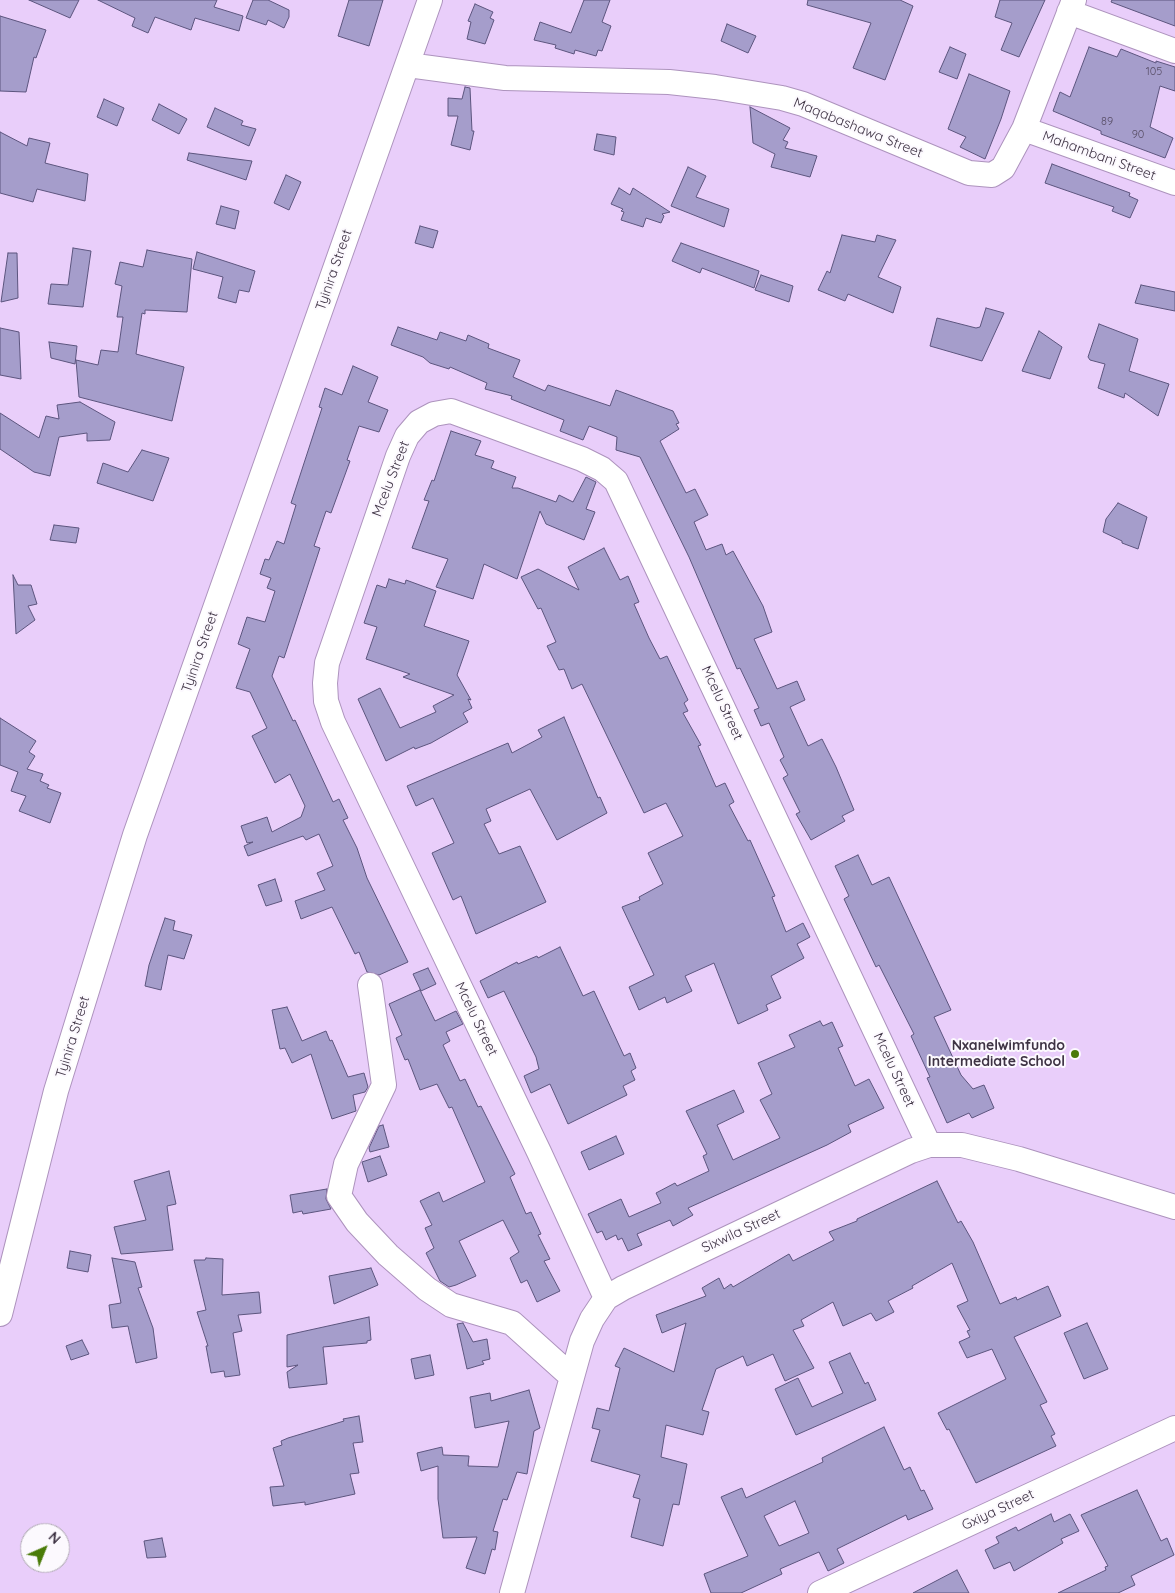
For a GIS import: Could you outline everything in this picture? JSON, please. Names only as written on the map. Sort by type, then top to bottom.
[{"type":"street","name":"Tyinira Street","points":[[0,1314],[56,1091],[136,835],[430,0]]},
{"type":"street","name":"Maqabashawa Street","points":[[408,65],[505,78],[669,82],[782,98],[803,104],[969,173],[992,175],[1003,168],[1024,129],[1071,6]]},
{"type":"street","points":[[1071,6],[1175,51]]},
{"type":"street","name":"Mahambani Street","points":[[1024,129],[1175,183]]},
{"type":"street","name":"Mcelu Street","points":[[606,1298],[540,1152],[333,722],[326,701],[324,683],[327,663],[398,456],[407,436],[420,422],[434,414],[450,411],[565,453],[602,469],[616,481],[929,1145]]},
{"type":"street","points":[[370,985],[384,1086],[346,1164],[339,1196],[357,1222],[388,1255],[427,1289],[451,1305],[512,1323],[572,1377]]},
{"type":"street","name":"Sixwila Street","points":[[512,1593],[582,1341],[592,1320],[606,1298],[632,1283],[902,1155],[929,1145],[962,1146],[1019,1159],[1175,1207]]},
{"type":"street","name":"Gxiya Street","points":[[820,1593],[1175,1428]]},
{"type":"building","points":[[29,0],[79,0],[70,18]]},
{"type":"building","points":[[98,0],[217,0],[214,7],[243,16],[239,31],[195,18],[191,30],[155,17],[148,33],[132,26],[135,18]]},
{"type":"building","points":[[253,0],[268,0],[289,10],[289,17],[284,28],[268,20],[266,25],[246,18]]},
{"type":"building","points":[[349,0],[383,0],[369,46],[338,36]]},
{"type":"building","points":[[584,0],[610,0],[602,22],[611,26],[602,51],[598,50],[596,56],[575,50],[574,54],[555,48],[556,45],[534,40],[540,22],[571,33]]},
{"type":"building","points":[[808,0],[900,0],[913,6],[885,80],[853,68],[871,23],[807,5]]},
{"type":"building","points":[[1000,0],[1045,0],[1019,57],[1001,50],[1012,23],[995,17]]},
{"type":"building","points":[[1112,0],[1175,0],[1175,26],[1111,2]]},
{"type":"building","points":[[475,4],[493,12],[490,18],[494,20],[485,44],[467,39],[471,22],[468,21]]},
{"type":"building","points":[[0,16],[46,30],[36,58],[34,57],[26,92],[0,91]]},
{"type":"building","points":[[727,24],[756,36],[748,53],[721,41]]},
{"type":"building","points":[[950,47],[966,54],[957,79],[939,72]]},
{"type":"building","points":[[1089,47],[1117,57],[1121,49],[1156,63],[1156,61],[1175,67],[1175,91],[1160,86],[1150,127],[1173,138],[1165,158],[1101,134],[1101,131],[1053,111],[1060,92],[1070,97]]},
{"type":"building","points":[[969,74],[1010,91],[985,159],[960,147],[966,137],[948,129]]},
{"type":"building","points":[[465,87],[470,88],[472,131],[474,131],[470,150],[451,145],[458,116],[448,116],[448,98],[462,99]]},
{"type":"building","points":[[104,99],[124,108],[117,126],[97,117]]},
{"type":"building","points":[[159,104],[187,119],[179,134],[152,120]]},
{"type":"building","points":[[750,107],[790,128],[783,140],[788,142],[785,148],[817,156],[810,177],[771,167],[775,154],[753,143]]},
{"type":"building","points":[[215,108],[243,121],[241,125],[256,129],[249,146],[207,127]]},
{"type":"building","points":[[0,132],[27,146],[29,138],[50,143],[45,163],[88,174],[85,201],[37,189],[33,202],[0,193]]},
{"type":"building","points":[[597,134],[616,137],[614,155],[594,150]]},
{"type":"building","points":[[189,153],[252,161],[246,180],[187,160]]},
{"type":"building","points":[[1052,164],[1130,193],[1129,196],[1138,200],[1130,218],[1112,211],[1114,207],[1045,183]]},
{"type":"building","points":[[688,167],[706,176],[696,197],[729,209],[724,227],[671,206]]},
{"type":"building","points":[[286,175],[301,182],[289,210],[274,203]]},
{"type":"building","points":[[619,188],[630,195],[633,188],[670,212],[662,214],[664,216],[661,223],[646,218],[643,227],[621,220],[624,212],[621,211],[623,209],[611,204]]},
{"type":"building","points":[[221,206],[239,211],[235,229],[216,224]]},
{"type":"building","points":[[420,226],[438,231],[433,248],[415,243]]},
{"type":"building","points":[[842,235],[875,242],[877,235],[896,240],[878,277],[901,287],[893,313],[848,294],[845,301],[818,290],[827,271],[830,273]]},
{"type":"building","points":[[681,243],[759,271],[754,288],[702,268],[700,273],[672,261]]},
{"type":"building","points":[[73,248],[91,251],[83,307],[48,304],[51,284],[68,285]]},
{"type":"building","points":[[147,250],[192,259],[187,312],[145,310],[145,314],[142,313],[136,354],[184,367],[172,421],[79,397],[76,360],[98,365],[101,350],[118,352],[123,317],[117,317],[122,286],[115,284],[120,262],[143,267]]},
{"type":"building","points":[[197,252],[255,271],[249,292],[239,290],[236,303],[218,298],[223,277],[193,269]]},
{"type":"building","points":[[8,253],[17,253],[18,298],[1,302]]},
{"type":"building","points":[[761,275],[793,286],[789,302],[755,290]]},
{"type":"building","points":[[1141,285],[1175,292],[1175,311],[1135,303]]},
{"type":"building","points":[[986,308],[1004,313],[982,361],[930,346],[937,318],[976,328],[980,327]]},
{"type":"building","points":[[1099,324],[1138,339],[1129,371],[1169,384],[1158,416],[1125,393],[1124,398],[1098,388],[1105,364],[1090,360],[1088,357]]},
{"type":"building","points":[[398,327],[437,340],[440,332],[466,341],[468,335],[489,344],[488,348],[520,360],[513,377],[545,391],[548,385],[610,406],[616,390],[673,411],[679,423],[676,424],[679,429],[660,441],[686,493],[695,489],[708,515],[694,522],[706,550],[722,544],[726,555],[733,551],[763,606],[772,632],[754,639],[777,689],[797,681],[805,700],[790,707],[808,746],[822,739],[836,767],[854,810],[842,816],[845,821],[811,840],[796,814],[800,812],[783,778],[788,775],[780,760],[784,757],[769,723],[761,726],[754,710],[759,708],[740,668],[737,669],[689,557],[640,457],[616,450],[617,437],[589,426],[583,440],[560,431],[564,420],[511,399],[512,396],[485,389],[487,383],[450,367],[449,369],[430,363],[423,357],[391,345]]},
{"type":"building","points":[[0,328],[19,332],[21,379],[0,375]]},
{"type":"building","points":[[1039,331],[1062,347],[1050,379],[1022,371]]},
{"type":"building","points":[[49,342],[77,346],[75,364],[51,358]]},
{"type":"building","points":[[353,366],[378,377],[368,402],[388,410],[379,432],[359,426],[347,460],[350,461],[331,513],[326,511],[314,546],[320,548],[284,658],[279,656],[272,676],[293,721],[295,720],[333,802],[339,799],[348,818],[343,820],[357,848],[367,878],[408,962],[379,975],[367,972],[359,952],[355,954],[332,907],[301,919],[295,901],[325,890],[317,873],[333,866],[319,834],[306,840],[303,836],[248,856],[244,846],[253,842],[247,843],[241,826],[267,817],[272,832],[301,817],[305,806],[290,774],[275,783],[252,736],[267,728],[250,692],[236,688],[250,649],[238,644],[247,617],[265,622],[275,591],[267,588],[271,578],[260,574],[265,559],[269,560],[277,541],[284,544],[296,505],[291,503],[322,408],[319,407],[325,388],[342,395]]},
{"type":"building","points":[[80,402],[115,422],[110,440],[87,441],[87,433],[59,437],[50,476],[34,472],[0,449],[0,413],[39,438],[46,416],[59,419],[57,405]]},
{"type":"building","points":[[451,431],[481,441],[475,455],[494,461],[491,468],[516,477],[512,488],[518,488],[556,502],[559,495],[573,502],[586,477],[596,482],[586,509],[595,512],[584,540],[546,524],[540,511],[517,579],[484,564],[473,599],[436,587],[448,559],[412,548],[429,501],[424,500],[432,480],[434,481]]},
{"type":"building","points":[[142,450],[169,458],[153,501],[97,483],[103,463],[128,472]]},
{"type":"building","points":[[1118,503],[1147,517],[1138,549],[1122,543],[1122,541],[1103,532],[1106,519]]},
{"type":"building","points":[[54,525],[79,528],[76,543],[50,540]]},
{"type":"building","points":[[604,548],[620,580],[628,576],[639,602],[634,604],[649,638],[660,659],[667,656],[688,700],[684,703],[688,711],[683,713],[701,745],[698,746],[716,787],[725,783],[734,802],[729,805],[748,841],[750,840],[775,896],[772,897],[786,932],[803,923],[810,937],[797,944],[804,958],[771,976],[781,998],[766,1005],[768,1010],[738,1024],[714,963],[685,976],[692,991],[667,1003],[665,997],[639,1010],[629,987],[654,975],[622,907],[640,900],[639,897],[663,884],[648,853],[683,836],[666,803],[644,813],[582,684],[572,689],[564,669],[559,670],[547,646],[556,642],[541,608],[538,609],[521,577],[538,569],[579,590],[568,567]]},
{"type":"building","points":[[13,575],[18,585],[31,585],[37,604],[28,606],[35,620],[16,634]]},
{"type":"building","points":[[389,579],[405,584],[406,580],[436,591],[424,626],[469,641],[457,675],[471,700],[468,699],[472,708],[463,713],[468,722],[431,743],[415,749],[414,747],[386,761],[358,699],[380,688],[400,728],[436,712],[433,706],[454,695],[403,677],[410,674],[366,659],[377,627],[364,623],[377,585],[386,588]]},
{"type":"building","points":[[564,717],[598,798],[600,797],[607,813],[557,840],[530,789],[486,809],[491,821],[484,824],[499,854],[520,846],[546,902],[476,934],[461,896],[453,900],[432,853],[454,843],[433,798],[416,806],[407,786],[508,743],[512,753],[542,737],[538,730]]},
{"type":"building","points":[[0,718],[36,741],[29,752],[35,756],[27,769],[43,774],[40,781],[49,785],[47,788],[61,793],[50,823],[19,811],[26,796],[11,791],[18,772],[0,765]]},
{"type":"building","points":[[858,855],[872,885],[889,877],[951,1010],[934,1017],[961,1075],[973,1089],[984,1085],[994,1108],[972,1118],[969,1113],[947,1123],[927,1078],[930,1077],[911,1036],[914,1034],[879,965],[876,967],[844,899],[849,896],[835,866]]},
{"type":"building","points":[[275,879],[282,901],[266,906],[258,885]]},
{"type":"building","points":[[165,918],[175,921],[173,930],[192,935],[184,959],[168,955],[161,990],[145,986],[149,965]]},
{"type":"building","points":[[560,947],[583,996],[594,991],[624,1056],[630,1053],[636,1068],[631,1071],[635,1080],[623,1086],[627,1095],[568,1124],[550,1084],[531,1093],[524,1076],[539,1069],[536,1057],[504,991],[488,998],[480,981],[517,962],[518,964],[537,956],[538,958]]},
{"type":"building","points":[[428,968],[436,984],[421,991],[413,974]]},
{"type":"building","points":[[420,990],[435,1021],[456,1011],[463,1024],[446,1032],[450,1041],[443,1045],[460,1081],[465,1079],[478,1107],[481,1106],[515,1174],[510,1177],[526,1214],[531,1212],[541,1234],[538,1235],[550,1259],[544,1261],[560,1291],[537,1302],[527,1280],[521,1283],[510,1258],[519,1252],[503,1220],[459,1241],[476,1276],[456,1285],[449,1287],[440,1281],[426,1253],[434,1248],[425,1228],[432,1225],[420,1201],[439,1192],[443,1202],[485,1182],[452,1107],[449,1108],[437,1084],[420,1090],[408,1059],[405,1060],[396,1038],[402,1035],[389,1004]]},
{"type":"building","points":[[287,1007],[302,1041],[326,1031],[330,1041],[332,1040],[348,1077],[364,1073],[368,1087],[365,1092],[353,1095],[356,1111],[332,1119],[311,1054],[292,1063],[285,1048],[280,1049],[272,1010]]},
{"type":"building","points":[[820,1021],[823,1026],[832,1022],[843,1046],[838,1048],[855,1086],[869,1079],[884,1108],[848,1125],[851,1132],[827,1145],[688,1208],[693,1215],[673,1226],[670,1220],[637,1234],[642,1245],[628,1251],[622,1238],[618,1240],[616,1235],[606,1240],[602,1231],[597,1233],[588,1214],[621,1199],[629,1217],[661,1203],[656,1193],[675,1183],[677,1186],[709,1171],[703,1156],[707,1154],[686,1111],[734,1090],[744,1112],[717,1125],[733,1160],[780,1138],[760,1100],[772,1094],[758,1063],[795,1047],[789,1035]]},
{"type":"building","points":[[383,1125],[389,1147],[370,1152],[369,1148],[379,1126]]},
{"type":"building","points":[[616,1136],[624,1154],[589,1170],[581,1152]]},
{"type":"building","points":[[380,1156],[387,1175],[368,1182],[362,1162]]},
{"type":"building","points":[[169,1171],[176,1204],[167,1206],[173,1250],[121,1254],[114,1227],[146,1220],[134,1181]]},
{"type":"building","points":[[937,1181],[958,1223],[961,1221],[973,1242],[1000,1304],[1016,1297],[1017,1300],[1048,1286],[1061,1316],[1014,1337],[1047,1402],[1040,1405],[1055,1434],[1051,1436],[1056,1446],[976,1483],[949,1429],[947,1430],[938,1413],[1006,1379],[992,1349],[967,1358],[959,1342],[970,1337],[967,1331],[970,1330],[957,1306],[968,1301],[952,1263],[912,1286],[913,1288],[888,1301],[894,1312],[876,1321],[871,1313],[843,1326],[833,1302],[801,1320],[804,1326],[793,1330],[814,1368],[785,1381],[773,1354],[747,1366],[743,1356],[716,1369],[702,1410],[709,1412],[703,1435],[666,1425],[661,1457],[687,1464],[679,1505],[673,1504],[663,1546],[631,1537],[640,1499],[633,1497],[640,1475],[591,1461],[600,1430],[592,1428],[597,1408],[609,1411],[620,1368],[615,1366],[624,1348],[674,1372],[686,1323],[662,1333],[656,1315],[706,1296],[702,1288],[719,1278],[724,1289],[731,1284],[733,1287],[789,1254],[793,1261],[834,1240],[829,1232],[857,1221],[857,1219]]},
{"type":"building","points":[[327,1189],[326,1199],[331,1209],[303,1214],[302,1211],[293,1213],[290,1195]]},
{"type":"building","points":[[70,1251],[91,1255],[88,1272],[67,1268]]},
{"type":"building","points":[[112,1258],[135,1262],[142,1287],[138,1288],[153,1328],[157,1358],[136,1363],[128,1326],[112,1328],[109,1305],[121,1303]]},
{"type":"building","points":[[206,1258],[223,1259],[222,1295],[259,1292],[261,1313],[238,1315],[242,1331],[233,1333],[240,1375],[225,1377],[224,1371],[211,1373],[206,1346],[208,1346],[197,1312],[206,1310],[194,1260],[205,1260]]},
{"type":"building","points":[[371,1268],[378,1285],[334,1304],[329,1276]]},
{"type":"building","points":[[369,1317],[371,1340],[367,1341],[367,1343],[323,1347],[327,1384],[289,1388],[287,1372],[298,1365],[287,1367],[287,1335]]},
{"type":"building","points":[[463,1323],[473,1342],[487,1339],[490,1359],[482,1361],[484,1364],[467,1369],[457,1324]]},
{"type":"building","points":[[1087,1323],[1108,1369],[1084,1379],[1064,1333]]},
{"type":"building","points":[[82,1340],[89,1354],[71,1360],[66,1346]]},
{"type":"building","points":[[850,1353],[865,1384],[868,1382],[876,1400],[796,1435],[775,1389],[798,1378],[812,1407],[843,1393],[829,1362]]},
{"type":"building","points":[[430,1355],[434,1375],[415,1379],[411,1359]]},
{"type":"building","points":[[529,1390],[540,1428],[534,1431],[527,1474],[517,1472],[507,1500],[503,1499],[493,1531],[498,1532],[495,1550],[492,1549],[485,1574],[466,1568],[477,1537],[443,1538],[438,1499],[438,1466],[421,1471],[417,1453],[442,1447],[443,1455],[469,1456],[468,1466],[498,1467],[509,1421],[475,1428],[470,1397],[490,1393],[491,1401]]},
{"type":"building","points":[[359,1416],[363,1442],[353,1443],[359,1473],[350,1474],[355,1494],[305,1505],[305,1502],[273,1506],[270,1487],[284,1486],[273,1448],[282,1445],[281,1441],[288,1438],[344,1421],[343,1419]]},
{"type":"building","points":[[884,1427],[904,1470],[910,1467],[921,1491],[924,1490],[933,1509],[908,1520],[906,1515],[837,1549],[844,1563],[828,1571],[819,1552],[780,1569],[782,1574],[741,1593],[711,1593],[704,1574],[748,1556],[721,1497],[742,1488],[746,1498],[823,1462],[822,1458]],"holes":[[[795,1501],[809,1533],[779,1546],[764,1516]]]},
{"type":"building","points":[[1137,1490],[1161,1541],[1167,1538],[1174,1555],[1131,1576],[1135,1585],[1118,1593],[1058,1593],[1106,1570],[1105,1567],[1108,1566],[1081,1515]]},
{"type":"building","points":[[1051,1514],[1054,1522],[1070,1514],[1079,1531],[1061,1539],[1063,1543],[1014,1571],[1010,1562],[994,1569],[985,1550],[999,1543],[996,1537],[1016,1527],[1018,1531]]},
{"type":"building","points":[[162,1538],[166,1557],[147,1558],[144,1541]]},
{"type":"building","points":[[957,1570],[969,1593],[913,1593]]},
{"type":"place","name":"Nxanelwimfundo Intermediate School","points":[[1075,1054]]}]
